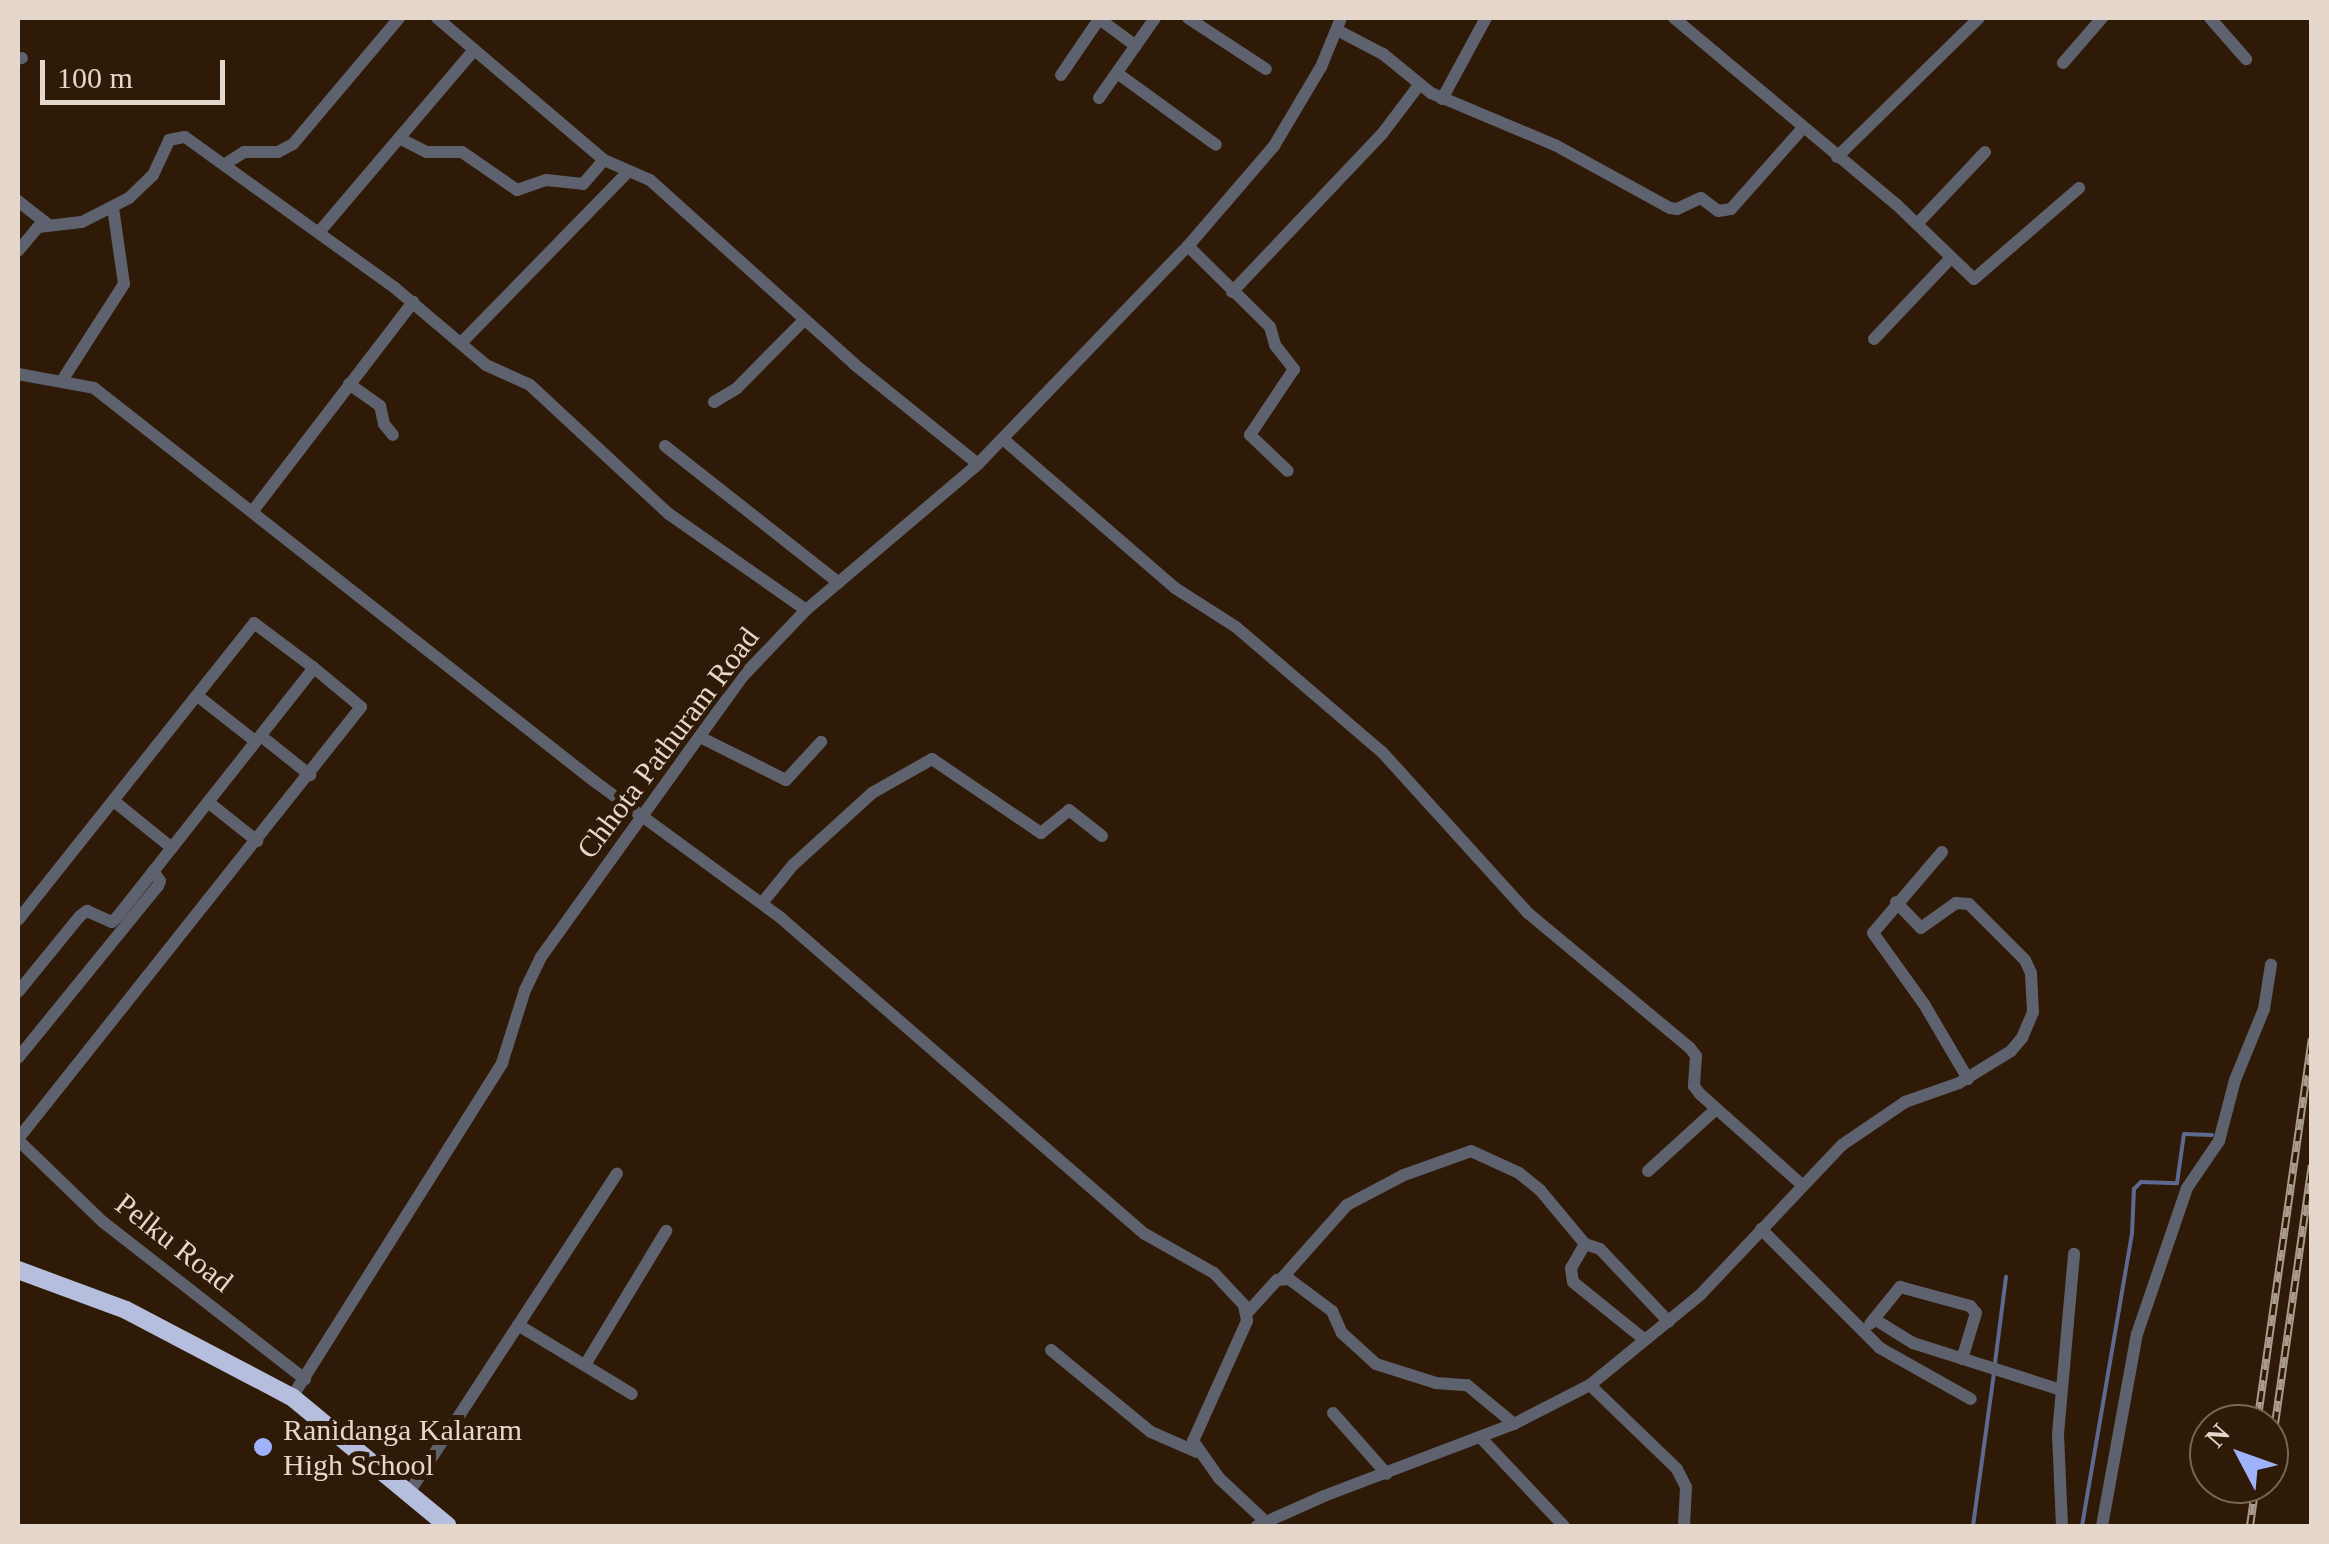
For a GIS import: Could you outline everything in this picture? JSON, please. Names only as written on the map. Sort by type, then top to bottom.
[{"type":"highway","points":[[18,1270],[126,1310],[292,1398],[448,1526]]},
{"type":"street","points":[[225,164],[244,152],[278,152],[293,144],[399,18]]},
{"type":"street","points":[[437,18],[604,160],[650,180],[804,320],[978,464]]},
{"type":"street","points":[[1061,74],[1098,18],[1136,46]]},
{"type":"street","points":[[1099,98],[1156,18]]},
{"type":"street","points":[[1188,18],[1266,69]]},
{"type":"street","points":[[1442,99],[1486,18]]},
{"type":"street","points":[[1674,18],[1918,224],[1966,276],[1980,276],[2036,221],[2079,188]]},
{"type":"street","points":[[1838,157],[1979,18]]},
{"type":"street","points":[[2063,62],[2102,18]]},
{"type":"street","points":[[2210,18],[2246,59]]},
{"type":"street","points":[[1339,24],[1442,99],[1555,145],[1678,209],[1701,198],[1718,211],[1731,209],[1803,128]]},
{"type":"street","name":"Chhota Pathuram Road","points":[[292,1398],[502,1064],[525,990],[541,957],[760,655],[806,610],[978,464],[1188,246],[1274,146],[1339,24]]},
{"type":"street","points":[[320,231],[474,50]]},
{"type":"street","points":[[1117,73],[1216,145]]},
{"type":"street","points":[[1232,292],[1382,134],[1419,85]]},
{"type":"street","points":[[18,251],[32,232],[47,224],[82,222],[113,208],[154,175],[169,140],[176,135],[225,164],[320,231],[496,372],[530,385],[669,514],[806,610]]},
{"type":"street","points":[[399,138],[427,152],[462,152],[517,190],[546,180],[583,184],[604,160]]},
{"type":"street","points":[[1918,224],[1985,152]]},
{"type":"street","points":[[461,343],[627,173]]},
{"type":"street","points":[[18,200],[47,224]]},
{"type":"street","points":[[63,379],[124,284],[113,208]]},
{"type":"street","points":[[1188,246],[1270,327],[1276,345],[1294,368],[1250,435],[1288,471]]},
{"type":"street","points":[[1874,339],[1949,260]]},
{"type":"street","points":[[252,512],[412,302]]},
{"type":"street","points":[[714,402],[736,388],[804,320]]},
{"type":"street","points":[[18,374],[63,379],[94,388],[644,816],[762,902],[1145,1234],[1214,1272],[1247,1313]]},
{"type":"street","points":[[349,384],[380,406],[384,424],[393,435]]},
{"type":"street","points":[[1004,439],[1175,588],[1236,627],[1404,773],[1528,912],[1690,1048],[1698,1064],[1694,1086],[1715,1110],[1802,1185]]},
{"type":"street","points":[[665,446],[840,584]]},
{"type":"street","points":[[18,920],[200,697],[254,624],[362,710],[18,1140]]},
{"type":"street","points":[[18,992],[80,916],[87,911],[112,922],[314,668]]},
{"type":"street","points":[[200,697],[310,776]]},
{"type":"street","points":[[702,738],[786,780],[821,742]]},
{"type":"street","points":[[762,902],[793,865],[872,794],[932,759],[1041,833],[1069,810],[1102,836]]},
{"type":"street","points":[[114,802],[172,848]]},
{"type":"street","points":[[208,802],[257,842]]},
{"type":"street","points":[[1942,852],[1873,932],[1933,1018],[1968,1079]]},
{"type":"street","points":[[18,1058],[158,886],[160,881],[153,871]]},
{"type":"street","points":[[1051,1350],[1151,1432],[1197,1452],[1261,1524],[1482,1438],[1590,1385],[1670,1322],[1802,1185],[1874,1120],[1905,1102],[1968,1079],[2022,1038],[2035,1001],[2031,973],[2016,949],[1969,904],[1956,903],[1920,928],[1896,902]]},
{"type":"street","points":[[2102,1526],[2138,1334],[2187,1188],[2220,1140],[2234,1080],[2264,1009],[2270,966]]},
{"type":"street","points":[[1648,1170],[1715,1110]]},
{"type":"street","name":"Pelku Road","points":[[18,1140],[104,1222],[306,1379]]},
{"type":"street","points":[[1197,1452],[1195,1430],[1247,1313],[1348,1205],[1404,1175],[1467,1150],[1529,1179],[1586,1244],[1600,1250],[1670,1322]]},
{"type":"street","points":[[410,1491],[616,1174]]},
{"type":"street","points":[[1761,1229],[1870,1325],[2061,1390]]},
{"type":"street","points":[[584,1366],[666,1231]]},
{"type":"street","points":[[1586,1244],[1571,1268],[1574,1282],[1646,1340]]},
{"type":"street","points":[[2062,1526],[2057,1465],[2074,1254]]},
{"type":"street","points":[[1283,1277],[1332,1311],[1342,1333],[1376,1364],[1436,1383],[1467,1385],[1514,1424]]},
{"type":"street","points":[[1870,1325],[1900,1287],[1970,1306],[1976,1313],[1962,1359]]},
{"type":"street","points":[[1870,1325],[1880,1348],[1971,1399]]},
{"type":"street","points":[[518,1326],[632,1394]]},
{"type":"street","points":[[1590,1385],[1677,1469],[1686,1487],[1684,1526]]},
{"type":"street","points":[[1333,1413],[1387,1474]]},
{"type":"street","points":[[1482,1438],[1564,1526]]},
{"type":"waterway","points":[[2082,1526],[2132,1234],[2134,1189],[2141,1182],[2177,1183],[2184,1134],[2212,1135]]},
{"type":"waterway","points":[[1995,1363],[2006,1277]]},
{"type":"waterway","points":[[1973,1526],[1994,1373]]},
{"type":"railway","points":[[2260,1404],[2312,1039]]},
{"type":"railway","points":[[2278,1404],[2312,1165]]},
{"type":"railway","points":[[2250,1526],[2253,1504]]},
{"type":"place","name":"Ranidanga Kalaram High School","points":[[263,1447]]}]
